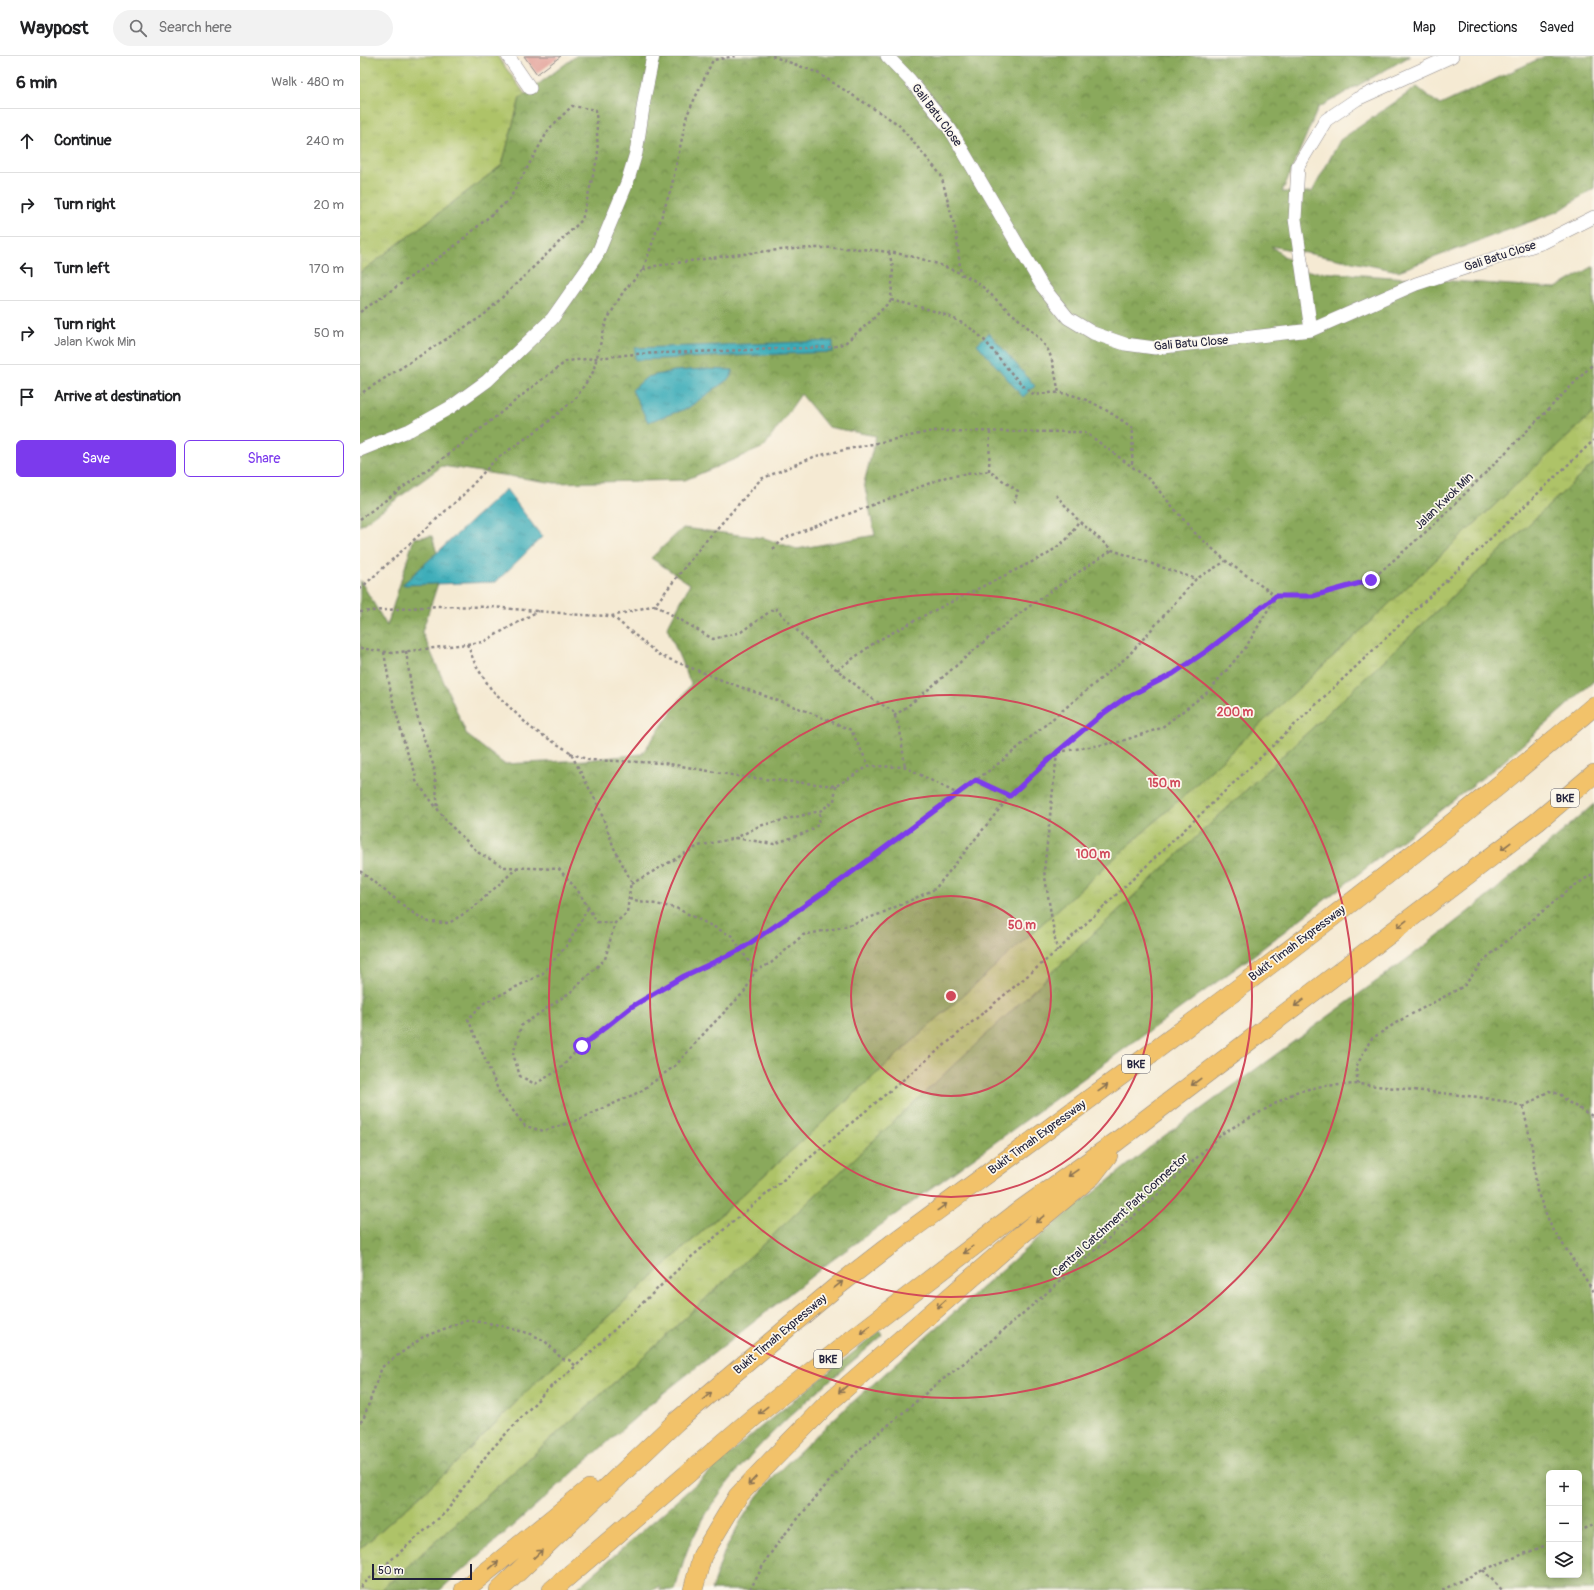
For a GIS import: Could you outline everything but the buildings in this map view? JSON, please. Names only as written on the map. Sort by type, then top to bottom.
[{"type":"highway","name":"Bukit Timah Expressway","points":[[499,1590],[677,1421],[835,1288],[899,1238],[1291,949],[1467,812],[1594,706]]},
{"type":"highway","name":"BKE","points":[[552,1590],[755,1416],[1022,1209],[1116,1142],[1531,827],[1594,774]]},
{"type":"highway","points":[[693,1590],[702,1556],[738,1496],[828,1403],[1021,1235],[1092,1176],[1102,1164],[1116,1142]]},
{"type":"highway","points":[[464,1590],[504,1556],[677,1421]]},
{"type":"street","points":[[508,56],[530,88]]},
{"type":"street","points":[[360,450],[410,430],[451,407],[487,381],[552,320],[598,255],[626,183],[636,153],[645,95],[654,56]]},
{"type":"street","name":"Gali Batu Close","points":[[887,56],[910,80],[950,129],[1042,286],[1068,318],[1092,334],[1125,344],[1155,348],[1310,330],[1416,284],[1544,242],[1594,218]]},
{"type":"street","points":[[1310,330],[1295,218],[1298,166],[1326,120],[1357,98],[1452,56]]},
{"type":"path","points":[[360,589],[462,496],[496,459],[542,427],[576,398],[593,372],[606,322],[623,292],[643,270],[671,189],[687,115],[713,60],[736,56]]},
{"type":"path","points":[[772,56],[816,72],[898,124],[941,175],[956,232],[961,276]]},
{"type":"path","points":[[360,312],[451,249],[509,200],[549,129],[572,106],[596,110],[598,155],[582,220],[484,315],[360,394]]},
{"type":"path","points":[[643,270],[655,266],[754,252],[806,247],[889,252],[923,258],[975,282],[1026,326],[1048,351],[1059,393]]},
{"type":"path","points":[[360,519],[461,445],[536,384],[567,361],[635,354],[833,347],[845,343],[872,321],[891,300],[893,268],[889,252]]},
{"type":"path","points":[[891,300],[949,316],[975,332],[1029,391],[1035,395],[1059,393],[1100,405],[1134,428],[1132,467]]},
{"type":"path","name":"Jalan Kwok Min","points":[[1276,596],[1313,596],[1371,580],[1437,522],[1594,363]]},
{"type":"path","points":[[360,612],[437,606],[539,610],[582,615],[612,616],[655,606],[703,544],[761,479],[816,456],[933,432],[1085,432],[1150,480],[1194,532],[1226,561],[1276,596]]},
{"type":"path","points":[[989,471],[990,432]]},
{"type":"path","points":[[360,1587],[446,1512],[488,1453],[547,1390],[576,1366],[690,1258],[1057,951],[1594,440]]},
{"type":"path","points":[[773,549],[785,538],[946,477],[989,471],[1018,491],[1014,503]]},
{"type":"path","points":[[1056,495],[1079,521],[1112,550],[1196,579]]},
{"type":"path","points":[[837,670],[878,641],[927,614],[1048,554],[1067,539],[1079,521]]},
{"type":"path","points":[[894,716],[921,697],[1000,628],[1063,582],[1112,550]]},
{"type":"path","points":[[570,752],[599,807],[614,848],[631,881],[631,884],[627,912],[615,923],[605,959],[572,991],[521,1026],[513,1054],[520,1076],[535,1084],[559,1070],[582,1046],[631,1007],[684,976],[740,950],[840,881],[1003,760],[1128,656],[1196,579],[1226,561]]},
{"type":"path","points":[[588,908],[568,944],[542,974],[484,1003],[468,1019],[500,1094],[525,1126],[544,1131],[578,1120],[641,1091],[676,1066],[707,1030],[745,991],[755,971],[771,963],[803,935],[842,927],[880,914],[935,889],[1010,796],[1057,752],[1119,702],[1173,674],[1208,650],[1276,596]]},
{"type":"path","points":[[1057,752],[1119,742],[1161,728],[1209,691],[1246,647],[1276,596]]},
{"type":"path","points":[[655,606],[713,639],[741,632],[776,608],[837,670],[874,700],[893,711],[900,730],[905,766]]},
{"type":"path","points":[[360,648],[384,652],[406,651],[483,642],[539,610]]},
{"type":"path","points":[[612,616],[659,655],[724,681],[809,712],[851,730],[869,766]]},
{"type":"path","points":[[467,644],[476,666],[491,689],[530,728],[570,752],[589,760],[664,763],[743,777],[836,786],[869,766],[905,766],[958,794]]},
{"type":"path","points":[[406,651],[420,727],[434,767],[438,809]]},
{"type":"path","points":[[384,652],[391,694],[406,748],[415,772],[416,782],[449,824],[479,853],[504,867],[559,870],[578,891],[597,922],[615,923]]},
{"type":"path","points":[[1057,752],[1044,872],[1057,951]]},
{"type":"path","points":[[976,780],[1010,796]]},
{"type":"path","points":[[631,884],[698,846],[736,838],[759,826],[820,811],[834,801],[836,786]]},
{"type":"path","points":[[736,838],[774,844],[810,831],[819,824],[820,811]]},
{"type":"path","points":[[360,871],[429,922],[449,923],[473,908],[518,867]]},
{"type":"path","points":[[1358,1084],[1356,1067],[1371,1039],[1399,1021],[1464,986],[1485,959],[1571,888],[1594,873]]},
{"type":"path","points":[[629,899],[676,908],[732,936],[755,971]]},
{"type":"path","name":"Central Catchment Park Connector","points":[[750,1590],[766,1560],[780,1540],[832,1478],[860,1449],[1052,1289],[1154,1198],[1223,1133],[1296,1092],[1322,1086],[1358,1084],[1478,1097],[1509,1102],[1523,1107]]},
{"type":"path","points":[[1594,1117],[1568,1102],[1560,1094],[1549,1091],[1523,1107],[1532,1147],[1537,1191],[1551,1226],[1594,1292]]},
{"type":"path","points":[[360,1422],[363,1420],[382,1367],[423,1337],[467,1320],[494,1324],[531,1334],[545,1342],[562,1359],[569,1360],[576,1366]]},
{"type":"path","points":[[1582,1531],[1594,1525]]},
{"type":"path","points":[[1442,1590],[1483,1570],[1546,1545]]},
{"type":"path","points":[[1483,1570],[1502,1590]]},
{"type":"green space","points":[[360,56],[497,56],[525,94],[520,98],[502,165],[360,273]]},
{"type":"green space","points":[[576,56],[1410,56],[1318,108],[1282,192],[1312,192],[1340,140],[1417,87],[1440,105],[1545,56],[1594,56],[1594,188],[1559,211],[1398,271],[1271,246],[1303,271],[1556,288],[1594,266],[1594,412],[1203,778],[538,1380],[453,1466],[360,1549],[360,580],[387,626],[414,538],[432,536],[442,571],[422,632],[467,735],[504,764],[586,760],[642,754],[691,684],[667,628],[690,584],[651,558],[683,528],[764,538],[797,549],[875,535],[864,483],[876,436],[828,427],[801,394],[764,447],[685,480],[555,483],[442,466],[360,526],[360,273],[502,165],[520,98]]},
{"type":"green space","points":[[1594,412],[1594,463],[653,1348],[381,1590],[360,1590],[360,1549],[453,1466],[538,1380],[1203,778]]},
{"type":"green space","points":[[1594,463],[1594,681],[1504,761],[1250,958],[831,1261],[661,1395],[440,1590],[381,1590],[653,1348]]},
{"type":"green space","points":[[1594,804],[1594,1590],[711,1590],[724,1553],[740,1522],[758,1495],[783,1467],[838,1415],[1046,1231],[1160,1139],[1418,951],[1491,894]]},
{"type":"green space","points":[[880,1331],[883,1335],[774,1431],[727,1484],[706,1514],[689,1546],[675,1590],[660,1590],[660,1586],[652,1590],[575,1590],[762,1426]]},
{"type":"water","points":[[989,333],[1035,386],[1023,397],[977,344]]},
{"type":"water","points":[[833,341],[833,352],[635,360],[635,348]]},
{"type":"water","points":[[703,369],[733,370],[730,378],[688,408],[648,422],[632,390],[647,377],[674,371]]},
{"type":"water","points":[[506,489],[542,537],[496,582],[402,585]]},
{"type":"route","points":[[582,1046],[631,1007],[684,976],[740,950],[840,881],[976,780],[1010,796],[1057,752],[1100,716],[1125,698],[1173,674],[1208,650],[1276,596],[1313,596],[1371,580]]}]
